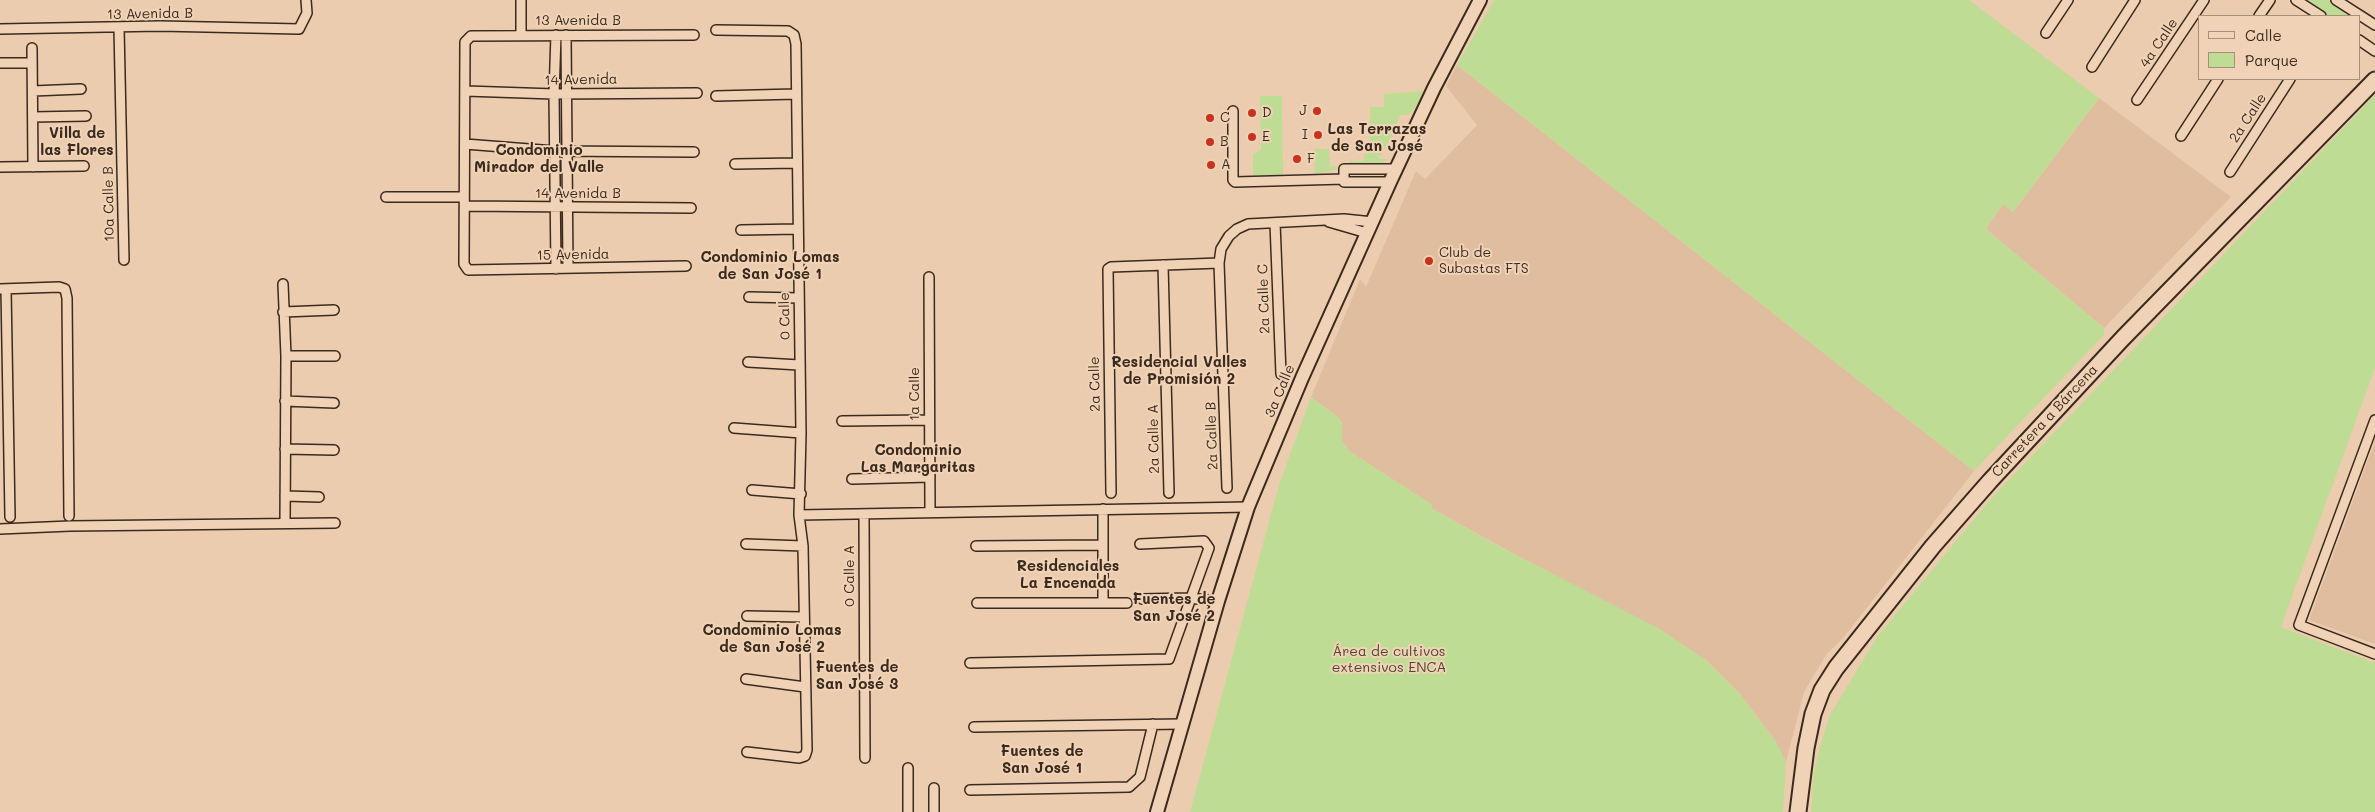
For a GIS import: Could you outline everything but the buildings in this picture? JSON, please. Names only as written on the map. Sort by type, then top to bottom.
[{"type":"main road","name":"3a Calle","points":[[1157,812],[1218,601],[1248,507],[1302,378],[1390,182],[1435,85],[1480,0]]},
{"type":"main road","name":"Carretera a Bárcena","points":[[1798,812],[1809,728],[1822,690],[1836,668],[1932,546],[2123,338],[2375,80]]},
{"type":"street","name":"13 Avenida B","points":[[0,29],[160,26],[300,29],[307,13],[306,0]]},
{"type":"street","points":[[521,0],[521,35]]},
{"type":"street","points":[[2046,33],[2068,0]]},
{"type":"street","points":[[2092,68],[2135,0]]},
{"type":"street","name":"4a Calle","points":[[2137,100],[2204,0]]},
{"type":"street","points":[[2260,15],[2270,0]]},
{"type":"street","points":[[2296,0],[2319,15]]},
{"type":"street","points":[[2336,0],[2359,15]]},
{"type":"street","points":[[2360,15],[2375,25]]},
{"type":"street","name":"10a Calle B","points":[[119,28],[124,260]]},
{"type":"street","name":"0 Calle","points":[[716,30],[788,31],[794,35],[796,44],[796,163],[801,433],[799,515],[803,546],[807,750],[804,756],[799,758],[747,752]]},
{"type":"street","points":[[556,35],[554,94],[556,268]]},
{"type":"street","points":[[566,35],[568,268]]},
{"type":"street","name":"13 Avenida B","points":[[466,91],[465,42],[471,36],[694,35]]},
{"type":"street","points":[[2360,41],[2375,51]]},
{"type":"street","points":[[32,48],[33,167]]},
{"type":"street","points":[[0,63],[32,63]]},
{"type":"street","points":[[2181,136],[2217,80]]},
{"type":"street","name":"2a Calle","points":[[2230,172],[2289,80]]},
{"type":"street","points":[[32,91],[81,90]]},
{"type":"street","points":[[465,201],[466,91]]},
{"type":"street","name":"14 Avenida","points":[[466,91],[554,94],[697,93]]},
{"type":"street","points":[[716,96],[796,94]]},
{"type":"street","points":[[1234,111],[1233,180],[1235,182],[1344,180],[1390,182]]},
{"type":"street","points":[[33,117],[86,116]]},
{"type":"street","points":[[465,144],[555,150],[694,152]]},
{"type":"street","points":[[735,164],[796,163]]},
{"type":"street","points":[[0,167],[84,166]]},
{"type":"street","points":[[1344,180],[1344,169],[1397,169]]},
{"type":"street","name":"14 Avenida B","points":[[386,197],[556,208],[691,208]]},
{"type":"street","name":"15 Avenida","points":[[465,201],[464,264],[468,270],[686,266]]},
{"type":"street","name":"2a Calle B","points":[[1227,488],[1219,264],[1222,249],[1229,236],[1237,229],[1248,224],[1324,220],[1370,227]]},
{"type":"street","name":"2a Calle C","points":[[1275,223],[1281,374]]},
{"type":"street","points":[[741,230],[798,229]]},
{"type":"street","points":[[1163,265],[1219,264]]},
{"type":"street","name":"2a Calle","points":[[1111,493],[1108,269],[1111,267],[1163,265]]},
{"type":"street","name":"2a Calle A","points":[[1163,265],[1169,493]]},
{"type":"street","name":"1a Calle","points":[[929,277],[928,420],[930,511]]},
{"type":"street","points":[[283,284],[286,356],[284,522]]},
{"type":"street","points":[[10,517],[3,289],[59,287],[65,289],[67,298],[69,516]]},
{"type":"street","points":[[749,297],[799,298]]},
{"type":"street","points":[[283,312],[334,310]]},
{"type":"street","points":[[286,356],[335,356]]},
{"type":"street","points":[[748,362],[799,365]]},
{"type":"street","points":[[285,401],[334,403]]},
{"type":"street","points":[[842,422],[928,420]]},
{"type":"street","points":[[2375,420],[2299,625],[2375,654]]},
{"type":"street","points":[[734,428],[801,433]]},
{"type":"street","points":[[285,450],[334,450]]},
{"type":"street","points":[[852,479],[930,477]]},
{"type":"street","points":[[752,490],[801,494]]},
{"type":"street","points":[[285,496],[319,497]]},
{"type":"street","points":[[799,515],[930,511],[1248,507]]},
{"type":"street","points":[[1103,509],[1103,602]]},
{"type":"street","name":"0 Calle A","points":[[864,514],[865,758]]},
{"type":"street","points":[[0,530],[70,526],[254,525],[284,522],[335,523]]},
{"type":"street","points":[[970,663],[1169,659],[1189,598],[1209,548],[1204,541],[1140,544]]},
{"type":"street","points":[[746,544],[803,546]]},
{"type":"street","points":[[976,546],[1103,545]]},
{"type":"street","points":[[1142,599],[1189,598],[1218,601]]},
{"type":"street","points":[[977,603],[1127,602]]},
{"type":"street","points":[[746,616],[803,617]]},
{"type":"street","points":[[746,679],[805,687]]},
{"type":"street","points":[[970,790],[1129,788],[1140,778],[1153,724]]},
{"type":"street","points":[[974,727],[1182,724]]},
{"type":"street","points":[[908,768],[908,812]]},
{"type":"street","points":[[934,788],[934,812]]},
{"type":"shaded area","points":[[1457,65],[1974,471],[1843,638],[1826,655],[1804,692],[1786,762],[1775,740],[1739,693],[1706,660],[1431,508],[1432,505],[1349,451],[1342,441],[1342,423],[1339,418],[1311,397],[1360,279],[1366,287],[1416,171],[1425,179],[1477,125],[1446,86]]},
{"type":"shaded area","points":[[2099,98],[2231,197],[2104,328],[1986,229],[2003,204],[2013,212]]},
{"type":"shaded area","points":[[2375,441],[2375,644],[2309,620]]},
{"type":"green space","points":[[1494,0],[1969,0],[2099,98],[2013,212],[2003,204],[1986,229],[2104,328],[2104,335],[1974,471],[1457,65]]},
{"type":"green space","points":[[2296,0],[2336,0],[2358,15],[2319,15]]},
{"type":"green space","points":[[1423,91],[1418,104],[1409,115],[1400,115],[1394,132],[1379,156],[1379,159],[1388,159],[1383,163],[1350,165],[1350,161],[1364,161],[1364,154],[1370,153],[1370,107],[1384,107],[1384,94]]},
{"type":"green space","points":[[2375,95],[2375,368],[2281,627],[2375,663],[2375,812],[1811,812],[1814,773],[1830,715],[1877,637],[1988,502]]},
{"type":"green space","points":[[1260,96],[1282,96],[1283,175],[1253,175],[1253,154],[1261,150]]},
{"type":"green space","points":[[1314,149],[1329,149],[1330,166],[1339,167],[1339,169],[1315,174]]},
{"type":"green space","name":"Área de cultivos extensivos ENCA","points":[[1311,397],[1339,418],[1342,423],[1342,441],[1349,451],[1433,505],[1431,508],[1491,542],[1660,629],[1706,660],[1739,693],[1775,740],[1786,762],[1783,812],[1190,812],[1279,485]]},
{"type":"place","name":"J","points":[[1317,111]]},
{"type":"place","name":"D","points":[[1252,113]]},
{"type":"place","name":"C","points":[[1210,118]]},
{"type":"place","name":"I","points":[[1318,135]]},
{"type":"place","name":"E","points":[[1252,137]]},
{"type":"place","name":"B","points":[[1210,142]]},
{"type":"place","name":"F","points":[[1297,159]]},
{"type":"place","name":"A","points":[[1211,165]]},
{"type":"place","name":"Club de Subastas FTS","points":[[1429,261]]},
{"type":"district","name":"Las Terrazas de San José","points":[[1377,138]]},
{"type":"district","name":"Villa de las Flores","points":[[77,142]]},
{"type":"district","name":"Condominio Mirador del Valle","points":[[539,158]]},
{"type":"district","name":"Condominio Lomas de San José 1","points":[[770,266]]},
{"type":"district","name":"Residencial Valles de Promisión 2","points":[[1179,370]]},
{"type":"district","name":"Condominio Las Margaritas","points":[[918,458]]},
{"type":"district","name":"Residenciales La Encenada","points":[[1068,574]]},
{"type":"district","name":"Fuentes de San José 2","points":[[1174,608]]},
{"type":"district","name":"Condominio Lomas de San José 2","points":[[772,638]]},
{"type":"district","name":"Fuentes de San José 3","points":[[857,676]]},
{"type":"district","name":"Fuentes de San José 1","points":[[1042,760]]}]
